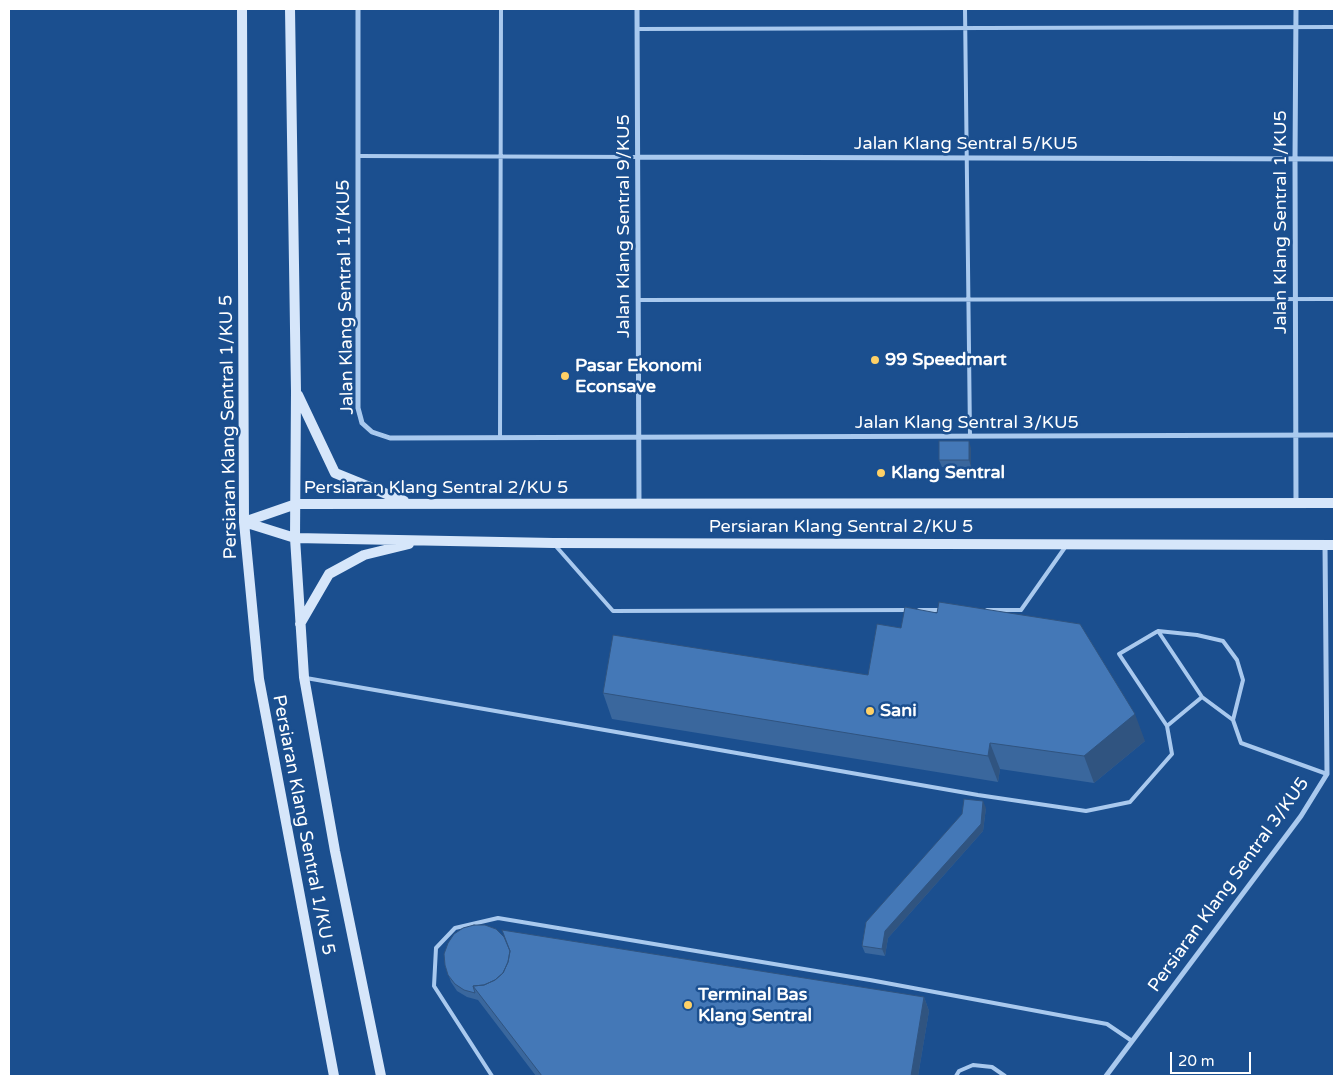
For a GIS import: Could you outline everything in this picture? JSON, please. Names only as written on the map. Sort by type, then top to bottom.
[{"type":"street","name":"Persiaran Klang Sentral 1/KU 5","points":[[242,9],[244,522],[259,679],[334,1076]]},
{"type":"street","name":"Persiaran Klang Sentral 1/KU 5","points":[[290,9],[296,392],[296,504],[294,538],[304,677],[335,850],[381,1076]]},
{"type":"street","name":"Jalan Klang Sentral 11/KU5","points":[[358,9],[358,408],[362,423],[372,432],[390,438],[639,437]]},
{"type":"street","name":"Jalan Klang Sentral 9/KU5","points":[[637,9],[639,504]]},
{"type":"street","name":"Jalan Klang Sentral 1/KU5","points":[[1296,9],[1296,503]]},
{"type":"street","name":"Jalan Klang Sentral 5/KU5","points":[[638,157],[1334,159]]},
{"type":"street","points":[[296,392],[335,473],[411,504]]},
{"type":"street","name":"Jalan Klang Sentral 3/KU5","points":[[639,437],[1334,435]]},
{"type":"street","name":"Persiaran Klang Sentral 2/KU 5","points":[[244,522],[296,504],[1334,503]]},
{"type":"street","name":"Persiaran Klang Sentral 2/KU 5","points":[[244,522],[294,538],[424,541],[1330,545]]},
{"type":"street","points":[[300,624],[329,574],[364,555],[424,541]]},
{"type":"street","name":"Persiaran Klang Sentral 3/KU5","points":[[1106,1076],[1301,816],[1327,774],[1330,545]]},
{"type":"lane","points":[[500,438],[501,9]]},
{"type":"lane","points":[[965,9],[970,436]]},
{"type":"lane","points":[[638,29],[1334,26]]},
{"type":"lane","points":[[358,156],[638,157]]},
{"type":"lane","points":[[638,300],[1334,299]]},
{"type":"lane","points":[[553,542],[613,611],[952,610]]},
{"type":"lane","points":[[982,610],[1021,610],[1068,543]]},
{"type":"lane","points":[[1158,631],[1202,696],[1232,720],[1241,743],[1327,774]]},
{"type":"lane","points":[[304,677],[978,795],[1086,811],[1130,802],[1172,754],[1167,726],[1119,654],[1158,631],[1196,635],[1223,641],[1238,660],[1243,680],[1232,720]]},
{"type":"lane","points":[[1167,726],[1202,696]]},
{"type":"lane","points":[[492,1076],[434,986],[436,948],[455,928],[498,918],[870,980],[1098,1022],[1107,1024],[1132,1041]]},
{"type":"lane","points":[[956,1076],[959,1071],[973,1065],[992,1067],[1005,1076]]},
{"type":"building","points":[[939,441],[969,441],[969,460],[939,460]]},
{"type":"building","name":"Sani","points":[[939,602],[1080,624],[1135,714],[1084,756],[990,743],[988,756],[603,693],[613,635],[868,675],[877,624],[901,628],[905,607],[937,613]]},
{"type":"building","points":[[964,799],[983,801],[981,824],[885,931],[882,949],[862,946],[866,922],[962,814]]},
{"type":"building","points":[[485,925],[496,929],[504,937],[510,951],[503,973],[495,980],[484,985],[473,986],[475,993],[464,990],[455,984],[448,975],[444,954],[454,934],[463,928]]},
{"type":"building","name":"Terminal Bas Klang Sentral","points":[[502,930],[924,997],[911,1076],[542,1076],[473,986],[484,985],[495,980],[503,973],[510,951]]},
{"type":"place","name":"99 Speedmart","points":[[875,360]]},
{"type":"place","name":"Pasar Ekonomi Econsave","points":[[565,376]]},
{"type":"place","name":"Klang Sentral","points":[[881,473]]},
{"type":"place","name":"Sani","points":[[870,711]]},
{"type":"place","name":"Terminal Bas Klang Sentral","points":[[688,1005]]}]
